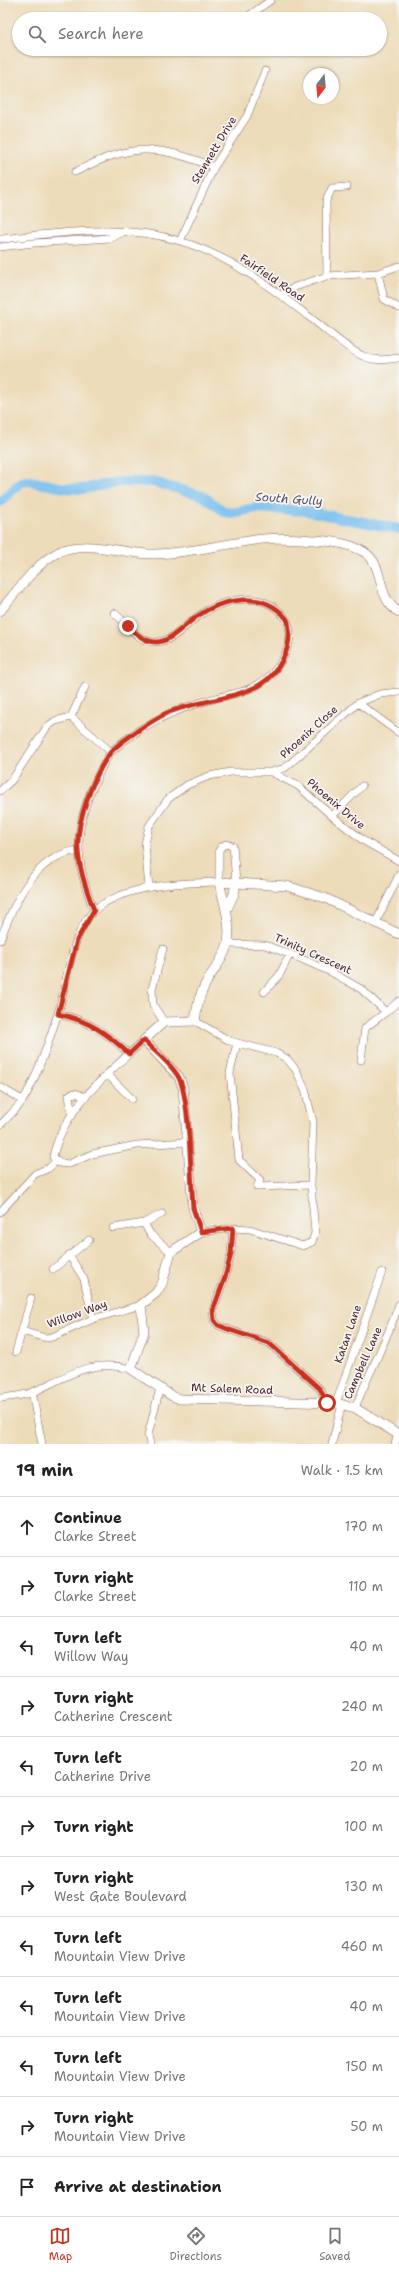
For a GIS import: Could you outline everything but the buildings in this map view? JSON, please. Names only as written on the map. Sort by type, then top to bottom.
[{"type":"street","points":[[254,12],[271,0]]},
{"type":"street","name":"Stennett Drive","points":[[180,241],[214,167],[247,116],[265,71]]},
{"type":"street","points":[[75,172],[102,158],[134,150],[158,149],[180,154],[214,167]]},
{"type":"street","points":[[327,276],[326,201],[332,188],[347,187]]},
{"type":"street","name":"Fairfield Road","points":[[0,239],[58,232],[123,232],[180,241],[224,259],[282,295],[362,356],[382,360],[399,358]]},
{"type":"street","name":"Fairfield Road","points":[[0,247],[34,242],[111,238],[123,232]]},
{"type":"street","points":[[282,295],[295,287],[327,276],[378,273],[399,266]]},
{"type":"street","points":[[378,273],[384,299],[399,308]]},
{"type":"street","points":[[0,611],[42,564],[57,552],[76,548],[97,548],[138,554],[184,553],[265,538],[328,541],[345,544],[364,552],[376,566],[387,602],[399,612]]},
{"type":"street","points":[[94,910],[86,890],[78,850],[78,834],[90,792],[111,752],[135,733],[165,714],[189,704],[239,693],[260,684],[274,672],[285,656],[290,639],[288,619],[277,607],[264,601],[245,599],[226,602],[197,617],[175,636],[155,642],[137,635],[114,613]]},
{"type":"street","points":[[71,717],[85,687]]},
{"type":"street","name":"Phoenix Close","points":[[271,772],[285,768],[358,703],[380,694],[399,692]]},
{"type":"street","points":[[358,703],[399,733]]},
{"type":"street","points":[[71,717],[111,752]]},
{"type":"street","points":[[0,791],[12,780],[47,727],[55,720],[71,717]]},
{"type":"street","name":"Phoenix Drive","points":[[150,888],[145,844],[149,826],[168,799],[186,785],[209,776],[231,772],[271,772],[298,786],[332,816],[364,841],[399,861]]},
{"type":"street","points":[[332,816],[362,786]]},
{"type":"street","points":[[195,1021],[200,994],[206,982],[221,962],[228,944],[227,909],[219,882],[219,851],[223,845],[230,844],[233,846],[235,852],[236,882],[234,894],[227,909]]},
{"type":"street","points":[[0,940],[11,912],[22,890],[35,873],[50,860],[67,852],[78,850]]},
{"type":"street","points":[[376,922],[399,875]]},
{"type":"street","points":[[0,1125],[22,1100],[58,1014],[77,940],[94,910],[119,895],[150,888],[219,882],[287,886],[325,898],[399,934]]},
{"type":"street","name":"Trinity Crescent","points":[[228,944],[266,945],[290,954],[331,972],[361,989],[386,1012]]},
{"type":"street","points":[[163,949],[152,989],[153,1005],[164,1022]]},
{"type":"street","points":[[264,992],[279,976],[290,954]]},
{"type":"street","points":[[361,1060],[365,1028],[399,1001]]},
{"type":"street","points":[[58,1014],[77,1019],[97,1027],[129,1054]]},
{"type":"street","points":[[144,1222],[150,1234],[171,1252],[201,1232],[233,1228],[250,1229],[307,1245],[312,1242],[315,1233],[311,1185],[313,1122],[305,1089],[296,1070],[287,1059],[276,1053],[238,1043],[195,1021],[164,1022],[107,1074],[86,1097],[72,1116],[55,1150],[54,1157],[59,1163],[69,1164],[100,1152],[137,1146],[188,1142]]},
{"type":"street","points":[[144,1040],[179,1077],[183,1088],[193,1208],[201,1232]]},
{"type":"street","points":[[238,1043],[230,1073],[239,1160],[260,1180],[257,1187],[311,1185]]},
{"type":"street","points":[[107,1074],[132,1099]]},
{"type":"street","points":[[0,1087],[22,1100]]},
{"type":"street","points":[[72,1116],[69,1095],[75,1093],[86,1097]]},
{"type":"street","points":[[0,1212],[35,1174],[50,1168],[57,1160]]},
{"type":"street","points":[[113,1228],[144,1222],[162,1214]]},
{"type":"street","points":[[233,1228],[231,1254],[225,1277],[213,1310],[214,1320],[218,1325],[269,1343],[335,1403]]},
{"type":"street","points":[[53,1269],[89,1240]]},
{"type":"street","name":"Willow Way","points":[[22,1331],[46,1338],[52,1337],[93,1319],[141,1305],[156,1293],[162,1284],[171,1252]]},
{"type":"street","points":[[69,1255],[84,1279],[93,1319]]},
{"type":"street","name":"Katan Lane","points":[[332,1444],[335,1403],[382,1272]]},
{"type":"street","points":[[16,1352],[31,1298]]},
{"type":"street","name":"Campbell Lane","points":[[355,1408],[374,1360],[391,1331],[399,1304]]},
{"type":"street","points":[[131,1369],[144,1332],[141,1305]]},
{"type":"street","name":"Mt Salem Road","points":[[0,1398],[32,1392],[62,1376],[92,1366],[112,1366],[131,1369],[172,1396],[189,1400],[335,1403],[355,1408],[399,1434]]},
{"type":"street","points":[[150,1444],[148,1434],[160,1388]]},
{"type":"street","points":[[32,1392],[42,1444]]},
{"type":"street","points":[[395,1444],[399,1434]]},
{"type":"waterway","name":"South Gully","points":[[0,502],[21,482],[29,481],[64,488],[82,489],[118,482],[153,482],[203,496],[225,512],[232,513],[256,508],[306,511],[399,529]]},
{"type":"route","points":[[128,626],[144,640],[155,642],[175,636],[197,617],[226,602],[245,599],[264,601],[277,607],[288,619],[290,639],[285,656],[274,672],[260,684],[239,693],[189,704],[165,714],[135,733],[111,752],[90,792],[78,834],[78,850],[86,890],[94,910],[85,923],[77,940],[59,1005],[58,1014],[77,1019],[97,1027],[129,1054],[144,1040],[179,1077],[183,1088],[186,1109],[195,1219],[201,1232],[233,1228],[231,1254],[212,1316],[218,1325],[269,1343],[320,1389],[325,1396],[327,1403]]}]
